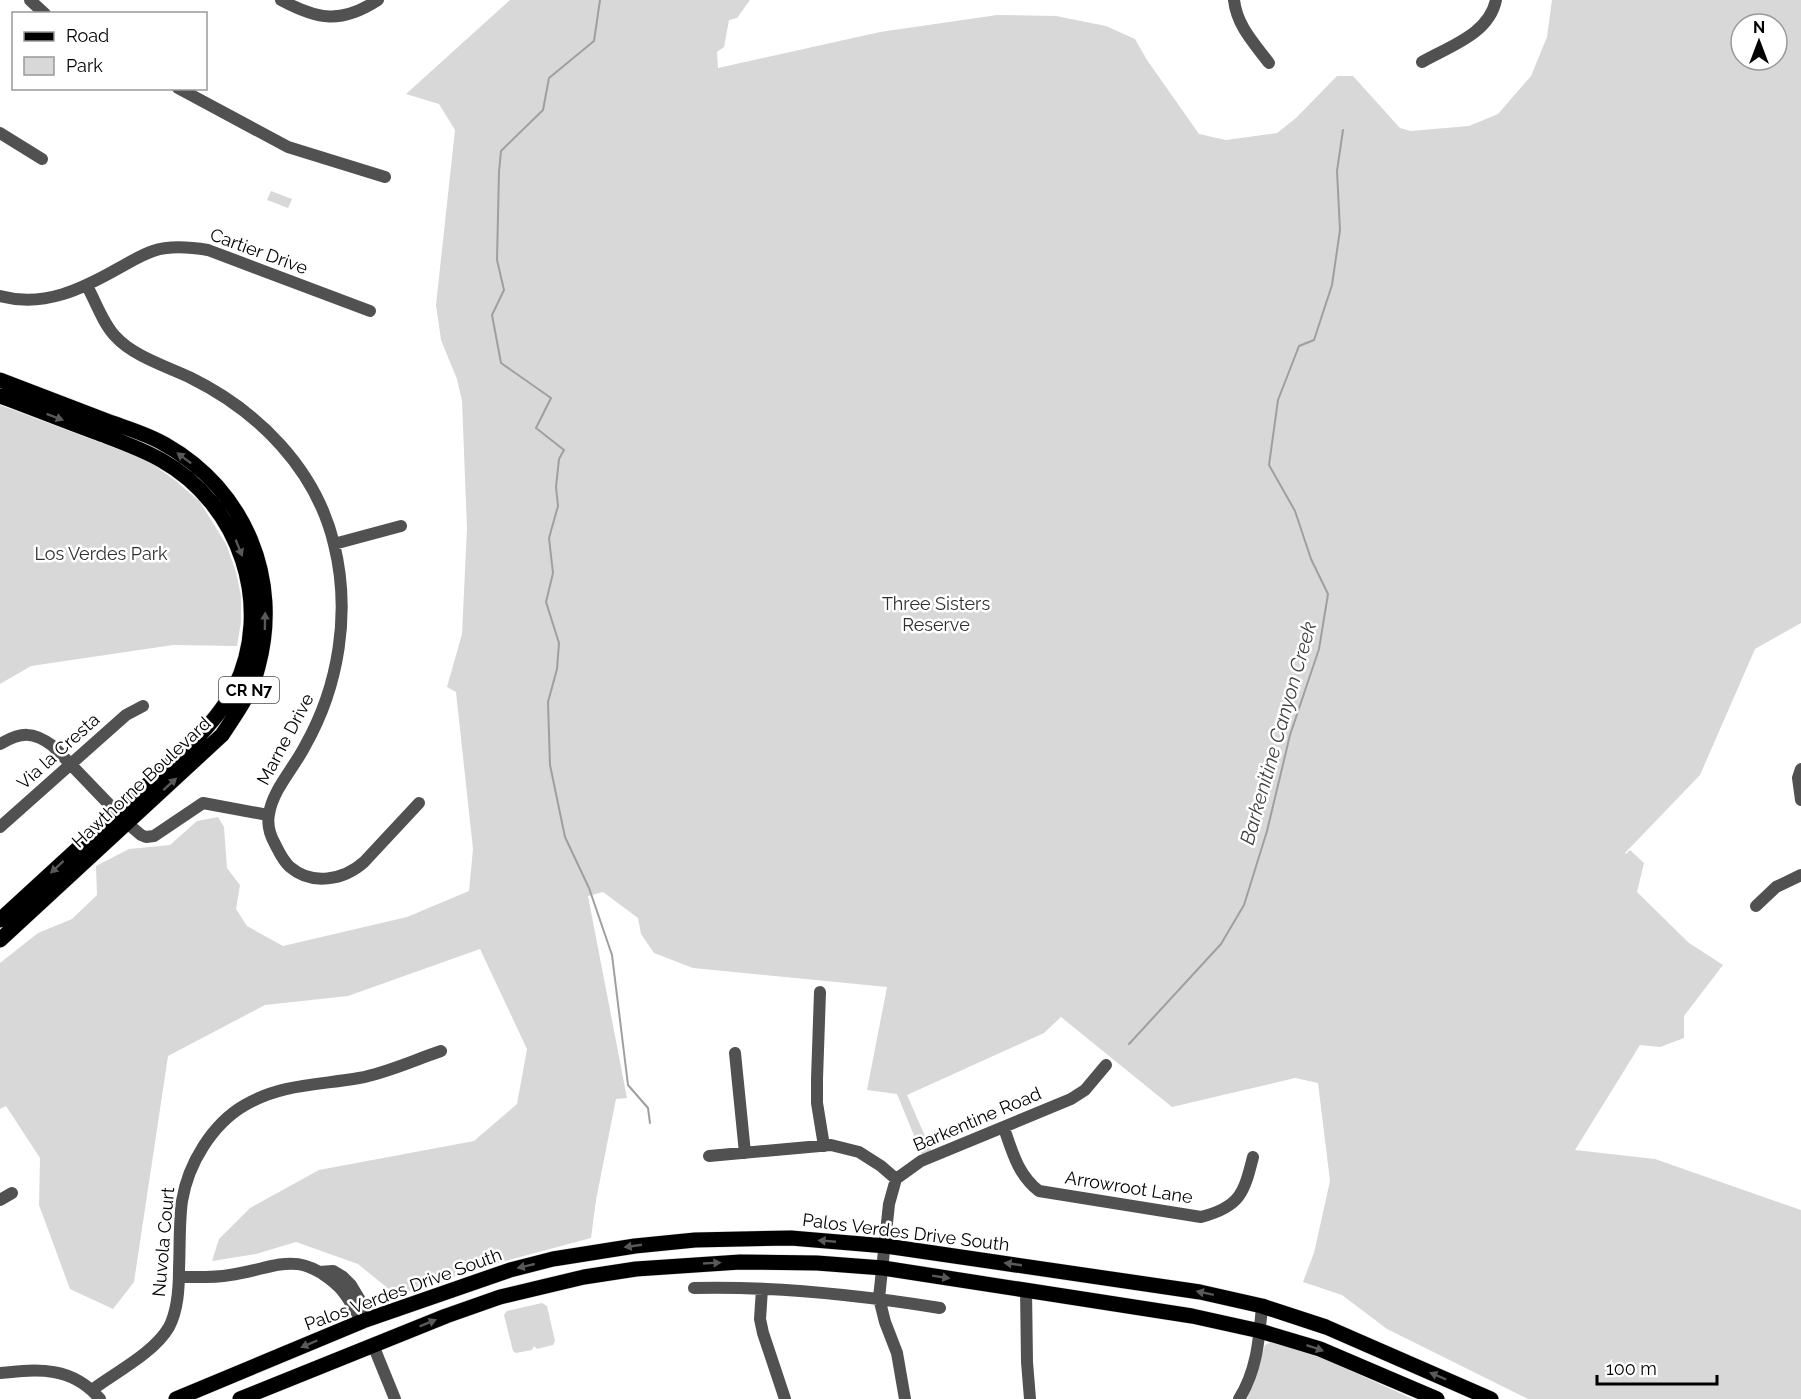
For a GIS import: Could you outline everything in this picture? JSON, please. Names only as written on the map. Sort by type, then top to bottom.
[{"type":"main road","name":"Hawthorne Boulevard","points":[[0,381],[165,444],[208,477],[232,504],[247,530],[260,564],[266,595],[265,632],[258,668],[244,701],[222,735],[0,920]]},
{"type":"main road","name":"Hawthorne Boulevard","points":[[0,396],[134,447],[161,459],[180,472],[217,508],[232,531],[242,555],[251,604],[246,654],[234,688],[218,716],[0,940]]},
{"type":"main road","points":[[193,484],[204,482],[230,511],[238,515]]},
{"type":"main road","name":"Palos Verdes Drive South","points":[[176,1399],[363,1321],[510,1270],[604,1250],[695,1240],[779,1238],[886,1246],[1200,1292],[1262,1306],[1326,1327],[1491,1399]]},
{"type":"main road","points":[[550,1285],[549,1276],[553,1266],[604,1250]]},
{"type":"main road","points":[[240,1399],[500,1297],[584,1277],[636,1269],[740,1262],[817,1263],[883,1268],[1192,1316],[1260,1331],[1320,1349],[1437,1399]]},
{"type":"main road","points":[[363,1321],[373,1345]]},
{"type":"street","points":[[30,0],[43,12]]},
{"type":"street","points":[[280,0],[304,12],[334,18],[350,15],[378,0]]},
{"type":"street","points":[[1234,0],[1241,27],[1269,63]]},
{"type":"street","points":[[1422,62],[1478,31],[1489,19],[1496,0]]},
{"type":"street","points":[[181,90],[288,147],[385,177]]},
{"type":"street","points":[[0,133],[42,159]]},
{"type":"street","name":"Cartier Drive","points":[[0,296],[28,300],[68,294],[153,251],[193,247],[208,250],[370,311]]},
{"type":"street","name":"Marne Drive","points":[[87,286],[109,328],[126,347],[212,389],[257,420],[291,458],[309,485],[324,515],[334,544],[342,604],[337,655],[330,690],[306,746],[273,799],[268,815],[273,840],[281,855],[289,867],[301,874],[328,879],[355,870],[419,803]]},
{"type":"street","points":[[334,544],[401,526]]},
{"type":"street","name":"Via la Cresta","points":[[0,827],[126,715],[143,706]]},
{"type":"street","points":[[0,744],[12,737],[34,734],[53,746],[121,818],[146,837],[154,836],[203,803],[268,815]]},
{"type":"street","points":[[1801,769],[1798,778],[1801,800]]},
{"type":"street","points":[[1756,906],[1776,887],[1801,875]]},
{"type":"street","points":[[820,992],[817,1079],[824,1146]]},
{"type":"street","name":"Nuvola Court","points":[[96,1394],[153,1346],[170,1325],[178,1295],[182,1202],[185,1186],[191,1169],[210,1136],[230,1115],[243,1106],[277,1090],[371,1076],[441,1051]]},
{"type":"street","points":[[735,1053],[745,1153]]},
{"type":"street","name":"Barkentine Road","points":[[896,1179],[921,1161],[1071,1099],[1084,1090],[1106,1065]]},
{"type":"street","name":"Arrowroot Lane","points":[[1004,1128],[1019,1170],[1029,1184],[1039,1191],[1201,1217],[1216,1213],[1235,1201],[1245,1188],[1253,1158]]},
{"type":"street","points":[[709,1156],[831,1145],[859,1152],[896,1179],[889,1204],[879,1298],[897,1353],[905,1399]]},
{"type":"street","points":[[0,1200],[12,1193]]},
{"type":"street","points":[[179,1277],[232,1275],[268,1266],[298,1263],[319,1272],[333,1270],[351,1285],[363,1305],[363,1321]]},
{"type":"street","points":[[694,1288],[762,1289],[879,1298],[940,1308]]},
{"type":"street","points":[[762,1289],[760,1319],[763,1334],[785,1399]]},
{"type":"street","points":[[1026,1289],[1030,1399]]},
{"type":"street","points":[[1239,1399],[1254,1367],[1262,1306]]},
{"type":"street","points":[[373,1345],[395,1399]]},
{"type":"street","points":[[0,1372],[46,1370],[68,1376],[96,1394]]},
{"type":"green space","name":"Three Sisters Reserve","points":[[510,0],[750,0],[737,18],[729,20],[724,47],[717,52],[718,68],[880,32],[997,15],[1056,16],[1106,26],[1135,39],[1199,134],[1226,140],[1277,133],[1296,118],[1337,76],[1353,76],[1400,128],[1411,131],[1469,126],[1498,114],[1531,76],[1547,37],[1552,0],[1801,0],[1801,623],[1755,649],[1700,775],[1625,853],[1630,850],[1644,863],[1637,892],[1689,943],[1723,965],[1684,1016],[1684,1038],[1660,1047],[1640,1045],[1575,1150],[1655,1159],[1801,1210],[1801,1399],[1528,1399],[1387,1329],[1342,1295],[1303,1282],[1314,1253],[1330,1181],[1318,1083],[1295,1078],[1172,1107],[1061,1017],[1044,1033],[907,1095],[932,1152],[922,1155],[897,1094],[867,1090],[887,987],[693,968],[654,953],[641,934],[638,918],[603,892],[588,896],[627,1098],[616,1099],[596,1200],[591,1238],[505,1261],[396,1295],[358,1264],[296,1242],[256,1254],[212,1261],[219,1239],[250,1208],[319,1170],[474,1141],[517,1104],[527,1049],[480,949],[348,996],[265,1005],[168,1056],[134,1282],[113,1309],[70,1289],[39,1205],[40,1158],[6,1106],[0,1109],[0,963],[38,933],[72,919],[97,895],[96,866],[129,849],[170,845],[197,821],[218,817],[224,827],[227,868],[240,885],[236,909],[247,926],[283,946],[407,917],[469,891],[473,849],[456,692],[447,687],[462,634],[467,528],[462,401],[457,379],[441,340],[436,305],[455,130],[439,104],[406,94]]},
{"type":"green space","points":[[271,191],[292,199],[288,208],[267,200]]},
{"type":"green space","name":"Los Verdes Park","points":[[0,405],[147,460],[200,502],[226,544],[236,572],[241,596],[241,622],[237,646],[173,645],[31,666],[0,684]]},
{"type":"green space","points":[[542,1303],[547,1306],[555,1341],[553,1345],[537,1349],[534,1346],[532,1350],[516,1353],[513,1351],[504,1315],[507,1311]]},
{"type":"green space","points":[[1274,1341],[1327,1360],[1413,1399],[1246,1399],[1253,1385],[1265,1345]]},
{"type":"waterway","points":[[600,0],[594,41],[549,78],[543,110],[501,151],[497,260],[504,290],[492,315],[501,363],[551,398],[536,428],[564,450],[559,459],[556,487],[558,506],[549,538],[553,573],[546,602],[559,643],[557,669],[548,702],[550,765],[565,837],[589,888],[612,955],[628,1085],[648,1108],[650,1123]]},
{"type":"waterway","name":"Barkenitine Canyon Creek","points":[[1129,1044],[1221,944],[1244,905],[1267,831],[1290,735],[1319,649],[1328,594],[1311,559],[1295,511],[1269,465],[1278,400],[1299,346],[1314,340],[1332,285],[1340,230],[1337,171],[1343,130]]}]
